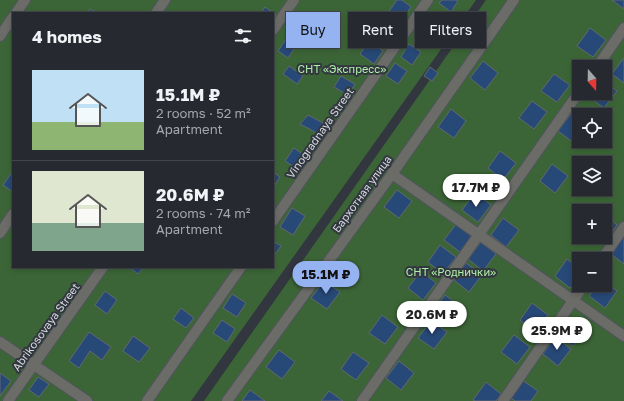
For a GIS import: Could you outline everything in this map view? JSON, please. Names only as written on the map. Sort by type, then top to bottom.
[{"type":"street","points":[[17,12],[25,0]]},
{"type":"street","points":[[157,12],[165,0]]},
{"type":"street","points":[[274,29],[294,0]]},
{"type":"street","name":"Vinogradnaya Street","points":[[274,221],[428,0]]},
{"type":"street","name":"Бархотная улица","points":[[227,401],[392,174],[514,0]]},
{"type":"street","points":[[0,36],[12,18]]},
{"type":"street","points":[[602,60],[624,28]]},
{"type":"street","points":[[362,401],[573,100]]},
{"type":"street","points":[[392,174],[624,336]]},
{"type":"street","points":[[0,233],[12,215]]},
{"type":"street","points":[[607,252],[624,227]]},
{"type":"street","name":"Abrikosovaya Street","points":[[8,401],[102,268]]},
{"type":"street","points":[[147,401],[240,268]]},
{"type":"street","points":[[503,401],[579,292]]},
{"type":"street","points":[[0,342],[87,401]]},
{"type":"green space","name":"СНТ «Экспресс»","points":[[0,0],[476,0],[467,12],[415,12],[415,48],[442,48],[191,401],[0,401]]},
{"type":"green space","name":"СНТ «Роднички»","points":[[486,0],[624,0],[624,401],[204,401],[452,48],[486,48],[486,12],[478,12]]},
{"type":"building","points":[[397,0],[402,0],[411,7],[407,12],[389,12]]},
{"type":"building","points":[[442,0],[458,1],[451,12],[439,3]]},
{"type":"building","points":[[612,0],[624,0],[624,9]]},
{"type":"building","points":[[265,7],[272,12],[262,12]]},
{"type":"building","points":[[90,9],[96,12],[88,12]]},
{"type":"building","points":[[590,28],[606,40],[593,57],[577,46]]},
{"type":"building","points":[[286,39],[286,48],[295,48],[288,58],[278,51]]},
{"type":"building","points":[[409,44],[421,52],[412,65],[401,57]]},
{"type":"building","points":[[364,48],[379,48],[383,51],[374,64],[360,54]]},
{"type":"building","points":[[624,58],[624,83],[612,74]]},
{"type":"building","points":[[483,61],[498,73],[485,90],[470,78]]},
{"type":"building","points":[[395,63],[407,71],[398,84],[386,76]]},
{"type":"building","points":[[289,66],[303,76],[297,84],[283,74]]},
{"type":"building","points":[[430,67],[438,73],[432,81],[424,76]]},
{"type":"building","points":[[554,74],[570,85],[557,102],[541,91]]},
{"type":"building","points":[[341,76],[355,84],[348,95],[334,87]]},
{"type":"building","points":[[612,87],[617,91],[612,98]]},
{"type":"building","points":[[593,100],[610,100],[604,108]]},
{"type":"building","points":[[532,101],[547,112],[534,129],[519,118]]},
{"type":"building","points":[[451,109],[466,121],[454,138],[438,127]]},
{"type":"building","points":[[571,114],[572,115],[572,142],[558,131]]},
{"type":"building","points":[[308,115],[323,123],[317,133],[300,124]]},
{"type":"building","points":[[294,148],[305,156],[297,169],[285,161]]},
{"type":"building","points":[[500,151],[516,163],[503,180],[488,168]]},
{"type":"building","points":[[552,164],[568,176],[555,193],[540,181]]},
{"type":"building","points":[[12,172],[12,191],[3,185]]},
{"type":"building","points":[[274,173],[280,177],[274,186]]},
{"type":"building","points":[[397,190],[412,201],[399,218],[384,207]]},
{"type":"building","points":[[475,193],[491,205],[478,222],[462,210]]},
{"type":"building","points":[[292,208],[305,216],[293,235],[280,227]]},
{"type":"building","points":[[503,218],[519,230],[506,247],[491,235]]},
{"type":"building","points":[[612,221],[617,225],[612,232]]},
{"type":"building","points":[[457,223],[473,235],[460,252],[444,240]]},
{"type":"building","points":[[624,237],[624,264],[612,255],[612,253]]},
{"type":"building","points":[[274,242],[281,246],[274,256]]},
{"type":"building","points":[[481,242],[496,254],[483,271],[468,259]]},
{"type":"building","points":[[440,245],[456,257],[443,274],[428,262]]},
{"type":"building","points":[[567,259],[572,263],[572,285],[570,288],[555,276]]},
{"type":"building","points":[[466,263],[482,275],[469,292],[454,280]]},
{"type":"building","points":[[130,268],[143,268],[138,274]]},
{"type":"building","points":[[421,271],[436,283],[423,300],[408,288]]},
{"type":"building","points":[[324,281],[340,292],[327,309],[311,298]]},
{"type":"building","points":[[612,287],[617,291],[605,308],[589,296],[592,292],[612,292]]},
{"type":"building","points":[[105,291],[117,300],[107,314],[95,305]]},
{"type":"building","points":[[232,294],[246,303],[237,317],[223,308]]},
{"type":"building","points":[[445,295],[461,307],[448,324],[432,313]]},
{"type":"building","points":[[532,303],[548,315],[535,332],[520,320]]},
{"type":"building","points":[[181,308],[194,318],[186,328],[173,319]]},
{"type":"building","points":[[382,315],[398,327],[385,344],[369,333]]},
{"type":"building","points":[[571,318],[586,329],[573,346],[558,335]]},
{"type":"building","points":[[222,320],[235,329],[227,342],[213,333]]},
{"type":"building","points":[[431,321],[447,332],[434,349],[418,338]]},
{"type":"building","points":[[89,332],[111,347],[102,360],[90,351],[79,368],[69,361]]},
{"type":"building","points":[[514,335],[530,347],[517,364],[501,352]]},
{"type":"building","points":[[133,336],[150,348],[139,362],[123,351]]},
{"type":"building","points":[[555,337],[571,349],[558,366],[543,354]]},
{"type":"building","points":[[279,350],[295,362],[282,379],[266,367]]},
{"type":"building","points":[[353,352],[369,363],[356,380],[341,369]]},
{"type":"building","points":[[399,361],[414,373],[401,390],[386,378]]},
{"type":"building","points":[[0,373],[11,381],[0,396]]},
{"type":"building","points":[[38,377],[49,384],[39,397],[29,390]]},
{"type":"building","points":[[522,380],[538,391],[531,401],[515,401],[510,397]]},
{"type":"building","points":[[486,382],[501,394],[496,401],[473,400]]},
{"type":"building","points":[[250,390],[265,401],[242,401]]},
{"type":"building","points":[[329,391],[343,401],[321,401]]}]
